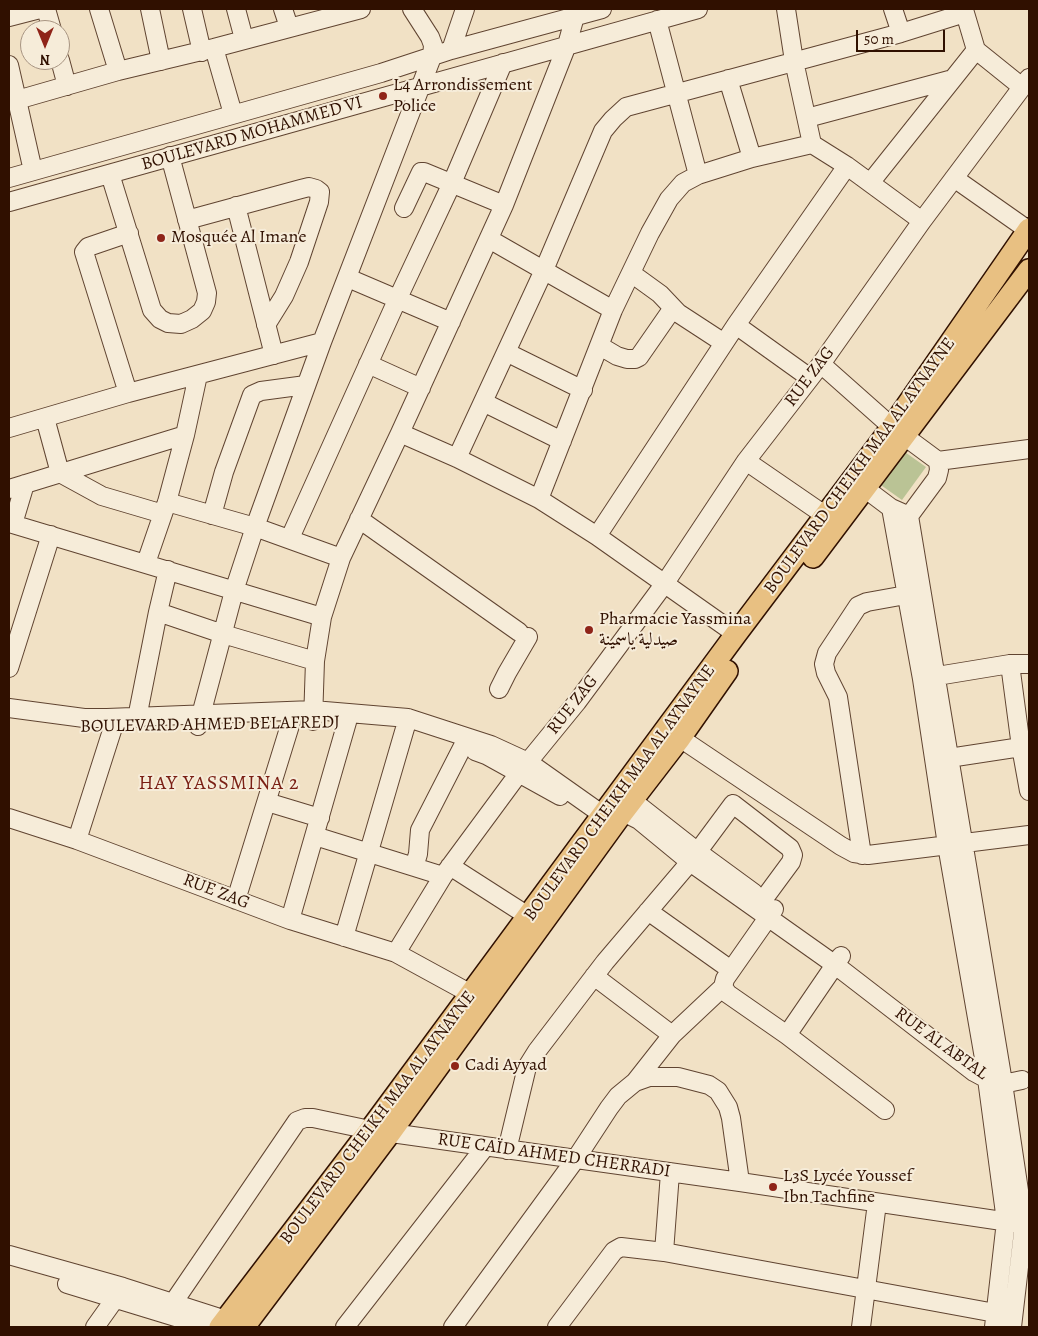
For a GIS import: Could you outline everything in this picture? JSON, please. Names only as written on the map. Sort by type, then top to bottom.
[{"type":"main road","name":"BOULEVARD CHEIKH MAA AL AYNAYNE","points":[[898,432],[1029,229]]},
{"type":"main road","name":"BOULEVARD CHEIKH MAA AL AYNAYNE","points":[[380,1132],[471,994],[528,916],[610,811],[680,738],[898,432],[1029,270]]},
{"type":"main road","name":"BOULEVARD CHEIKH MAA AL AYNAYNE","points":[[225,1325],[380,1132],[736,634],[826,516],[860,484]]},
{"type":"street","points":[[9,17],[40,9]]},
{"type":"street","points":[[100,9],[118,71]]},
{"type":"street","points":[[150,9],[161,62]]},
{"type":"street","points":[[192,9],[233,114]]},
{"type":"street","points":[[236,9],[244,39]]},
{"type":"street","points":[[283,9],[289,27]]},
{"type":"street","points":[[17,100],[118,71],[208,50],[289,27],[333,12],[361,9]]},
{"type":"street","points":[[199,720],[234,590],[255,527],[322,342],[432,57],[433,45],[430,36],[412,9]]},
{"type":"street","points":[[451,50],[465,9]]},
{"type":"street","name":"BOULEVARD MOHAMMED VI","points":[[12,177],[432,57],[576,12],[602,9]]},
{"type":"street","name":"BOULEVARD MOHAMMED VI","points":[[15,201],[422,85],[698,9]]},
{"type":"street","points":[[786,9],[794,61],[812,144]]},
{"type":"street","points":[[894,9],[901,33]]},
{"type":"street","points":[[457,458],[544,270],[603,131],[612,119],[626,107],[901,33],[970,11],[976,50],[870,183]]},
{"type":"street","points":[[313,716],[315,661],[322,617],[341,558],[504,205],[567,45],[576,12]]},
{"type":"street","points":[[657,20],[698,175]]},
{"type":"street","points":[[976,50],[1026,82]]},
{"type":"street","points":[[290,538],[452,183],[503,63]]},
{"type":"street","points":[[63,70],[67,86]]},
{"type":"street","points":[[10,73],[33,171]]},
{"type":"street","points":[[728,79],[752,158]]},
{"type":"street","points":[[807,118],[952,79]]},
{"type":"street","name":"RUE ZAG","points":[[9,818],[77,840],[290,920],[396,952],[446,871],[523,768],[578,702],[665,583],[746,462],[815,371],[922,221],[1026,82]]},
{"type":"street","points":[[539,499],[613,310],[650,234],[670,199],[683,183],[698,175],[752,158],[812,144],[847,166],[922,221]]},
{"type":"street","points":[[110,174],[152,310],[160,319],[168,323],[180,324],[202,312],[207,293],[170,156]]},
{"type":"street","points":[[597,536],[736,325],[847,166]]},
{"type":"street","points":[[404,208],[421,172],[504,205]]},
{"type":"street","points":[[12,177],[15,201]]},
{"type":"street","points":[[954,178],[1029,229]]},
{"type":"street","points":[[187,220],[309,187],[316,188],[320,192],[319,202],[299,262],[284,296],[266,325]]},
{"type":"street","points":[[236,206],[274,355]]},
{"type":"street","points":[[128,393],[84,252],[88,247],[129,233]]},
{"type":"street","points":[[489,239],[613,310]]},
{"type":"street","points":[[631,273],[660,294],[678,313],[724,343]]},
{"type":"street","points":[[348,278],[451,322]]},
{"type":"street","points":[[600,346],[617,356],[627,359],[639,357],[673,308]]},
{"type":"street","points":[[736,325],[815,371],[936,462],[1029,458]]},
{"type":"street","points":[[9,428],[128,393],[322,342]]},
{"type":"street","points":[[506,352],[583,390]]},
{"type":"street","points":[[368,364],[421,388]]},
{"type":"street","points":[[146,563],[165,508],[185,435],[198,375]]},
{"type":"street","points":[[212,515],[224,472],[252,395],[260,391],[306,385]]},
{"type":"street","points":[[483,402],[562,441]]},
{"type":"street","points":[[46,418],[60,473],[102,496],[212,515],[290,538],[341,558]]},
{"type":"street","points":[[400,433],[457,458],[539,499],[597,536],[736,634]]},
{"type":"street","points":[[185,435],[17,486],[11,524],[322,617]]},
{"type":"street","points":[[936,462],[1029,449]]},
{"type":"street","points":[[746,462],[826,516]]},
{"type":"street","points":[[914,593],[909,516],[937,478],[936,462]]},
{"type":"street","points":[[860,484],[891,508],[909,516]]},
{"type":"street","points":[[557,1327],[617,1248],[664,1252],[867,1288],[994,1320],[1012,1322],[1026,1224],[994,1074],[914,593],[891,508]]},
{"type":"street","points":[[358,520],[523,635],[499,689]]},
{"type":"street","points":[[10,662],[51,535]]},
{"type":"street","points":[[137,718],[168,570]]},
{"type":"street","points":[[862,855],[838,697],[826,673],[824,664],[827,654],[858,606],[867,602],[914,593]]},
{"type":"street","points":[[158,612],[223,634],[315,661]]},
{"type":"street","points":[[929,677],[1010,664],[1029,664]]},
{"type":"street","points":[[1010,664],[1029,791]]},
{"type":"street","points":[[929,677],[948,758],[955,844]]},
{"type":"street","name":"BOULEVARD AHMED BELAFREDJ","points":[[9,708],[114,724],[137,718],[291,722],[313,716],[347,722],[406,724],[523,768]]},
{"type":"street","name":"BOULEVARD AHMED BELAFREDJ","points":[[9,720],[79,728],[114,724],[313,716],[406,724],[491,745],[570,802],[610,811]]},
{"type":"street","points":[[236,900],[291,722]]},
{"type":"street","points":[[290,920],[347,722]]},
{"type":"street","points":[[77,840],[114,724]]},
{"type":"street","points":[[344,937],[406,724]]},
{"type":"street","points":[[680,738],[841,846],[862,855],[1029,835]]},
{"type":"street","points":[[414,867],[418,854],[420,830],[463,746]]},
{"type":"street","points":[[948,758],[1021,746]]},
{"type":"street","points":[[507,1150],[526,1067],[537,1050],[594,976],[694,857],[747,783]]},
{"type":"street","points":[[267,802],[320,818]]},
{"type":"street","points":[[453,1327],[575,1160],[618,1096],[635,1082],[672,1035],[723,987],[725,980],[768,909],[793,855],[790,848],[733,804]]},
{"type":"street","name":"RUE AL ABTAL","points":[[610,811],[639,820],[694,857],[994,1074],[1026,1080]]},
{"type":"street","points":[[315,836],[414,867],[446,871],[528,916]]},
{"type":"street","points":[[648,911],[732,970]]},
{"type":"street","points":[[396,952],[471,994]]},
{"type":"street","points":[[787,1035],[837,960]]},
{"type":"street","points":[[594,976],[672,1035]]},
{"type":"street","points":[[723,987],[728,994],[787,1035],[885,1110]]},
{"type":"street","points":[[994,1074],[1006,1221],[994,1320]]},
{"type":"street","points":[[635,1082],[649,1077],[678,1077],[709,1085],[718,1091],[728,1107],[731,1118],[740,1182]]},
{"type":"street","name":"RUE CAÏD AHMED CHERRADI","points":[[170,1308],[297,1121],[305,1118],[380,1132],[1026,1224]]},
{"type":"street","points":[[345,1327],[485,1147]]},
{"type":"street","points":[[664,1252],[670,1173]]},
{"type":"street","points":[[861,1327],[877,1203]]},
{"type":"street","points":[[9,1255],[225,1325]]},
{"type":"street","points":[[9,1267],[119,1292]]},
{"type":"street","points":[[95,1327],[119,1292]]},
{"type":"green space","points":[[902,450],[926,467],[902,500],[878,483]]},
{"type":"place","name":"L4 Arrondissement Police","points":[[383,96]]},
{"type":"place","name":"Mosquée Al Imane","points":[[161,238]]},
{"type":"place","name":"Pharmacie Yassmina صيدلية ياسمينة","points":[[589,630]]},
{"type":"place","name":"Cadi Ayyad","points":[[455,1066]]},
{"type":"place","name":"L3S Lycée Youssef Ibn Tachfine","points":[[773,1187]]},
{"type":"district","name":"HAY YASSMINA 2","points":[[219,784]]}]
